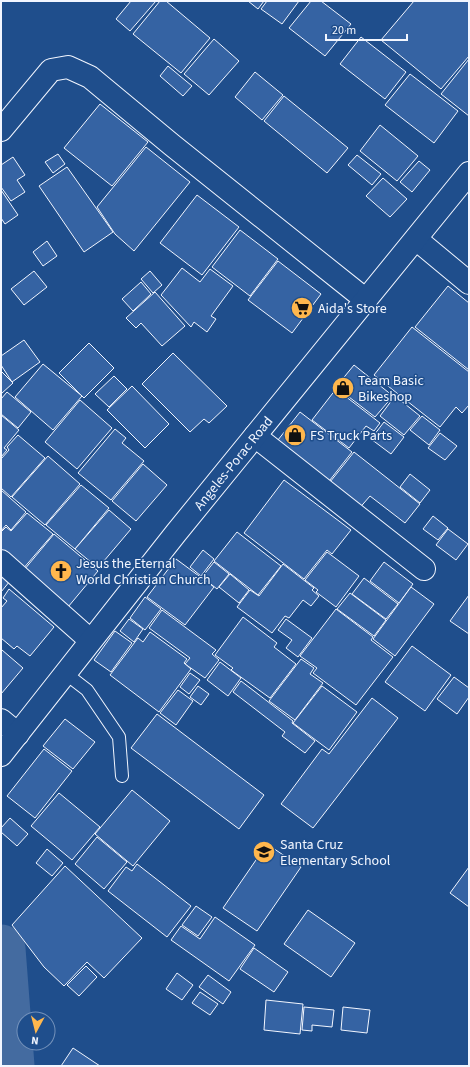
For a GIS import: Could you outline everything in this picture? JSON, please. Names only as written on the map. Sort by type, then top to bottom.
[{"type":"street","points":[[1,130],[51,70],[68,67],[90,77],[172,145],[366,300]]},
{"type":"street","name":"Angeles-Porac Road","points":[[1,755],[90,640],[469,173]]},
{"type":"street","points":[[416,239],[469,283]]},
{"type":"street","points":[[255,436],[424,569]]},
{"type":"street","points":[[1,561],[90,640]]},
{"type":"street","points":[[1,720],[18,734]]},
{"type":"lane","points":[[65,673],[87,690],[118,737],[122,776]]},
{"type":"building","points":[[131,1],[156,1],[130,31],[116,19]]},
{"type":"building","points":[[160,1],[166,1],[210,38],[181,73],[133,34]]},
{"type":"building","points":[[248,1],[264,1],[258,9]]},
{"type":"building","points":[[267,1],[299,1],[282,24],[261,9]]},
{"type":"building","points":[[311,1],[321,1],[351,24],[325,56],[289,28]]},
{"type":"building","points":[[414,1],[469,1],[469,56],[441,89],[381,40]]},
{"type":"building","points":[[361,37],[406,72],[385,99],[340,64]]},
{"type":"building","points":[[214,39],[239,61],[209,95],[184,74]]},
{"type":"building","points":[[469,59],[469,116],[441,94]]},
{"type":"building","points":[[168,66],[192,86],[183,96],[160,76]]},
{"type":"building","points":[[255,72],[283,95],[262,120],[235,97]]},
{"type":"building","points":[[410,74],[458,111],[434,143],[385,105]]},
{"type":"building","points":[[284,96],[348,148],[327,173],[264,121]]},
{"type":"building","points":[[100,104],[148,142],[112,186],[64,148]]},
{"type":"building","points":[[380,125],[418,156],[397,181],[360,151]]},
{"type":"building","points":[[146,147],[190,182],[134,251],[115,234],[97,207]]},
{"type":"building","points":[[58,154],[65,164],[53,173],[45,162]]},
{"type":"building","points":[[357,155],[381,174],[372,185],[348,165]]},
{"type":"building","points":[[13,157],[25,175],[17,180],[25,192],[11,201],[1,187],[1,165]]},
{"type":"building","points":[[419,161],[430,170],[412,192],[400,182]]},
{"type":"building","points":[[67,167],[113,232],[84,252],[39,186]]},
{"type":"building","points":[[383,178],[407,199],[390,217],[366,196]]},
{"type":"building","points":[[1,190],[18,215],[5,224],[1,218]]},
{"type":"building","points":[[197,195],[239,227],[202,275],[160,243]]},
{"type":"building","points":[[240,230],[278,259],[250,296],[212,267]]},
{"type":"building","points":[[47,241],[57,256],[43,266],[33,252]]},
{"type":"building","points":[[278,261],[321,294],[292,333],[248,300]]},
{"type":"building","points":[[182,268],[200,282],[210,269],[233,286],[211,316],[216,319],[207,332],[194,322],[191,327],[161,295]]},
{"type":"building","points":[[34,271],[47,287],[24,305],[11,289]]},
{"type":"building","points":[[150,271],[162,285],[153,293],[141,279]]},
{"type":"building","points":[[141,282],[151,294],[133,311],[122,299]]},
{"type":"building","points":[[448,286],[469,303],[469,370],[415,327]]},
{"type":"building","points":[[155,292],[185,326],[162,346],[141,323],[136,328],[126,318]]},
{"type":"building","points":[[412,327],[469,372],[469,405],[462,413],[456,407],[440,427],[374,375]]},
{"type":"building","points":[[24,340],[40,362],[12,382],[1,365],[1,356]]},
{"type":"building","points":[[89,343],[114,368],[84,398],[59,373]]},
{"type":"building","points":[[173,353],[227,406],[209,423],[204,419],[190,432],[142,384]]},
{"type":"building","points":[[43,364],[82,396],[53,430],[15,397]]},
{"type":"building","points":[[354,365],[393,396],[375,417],[336,387]]},
{"type":"building","points":[[1,371],[13,383],[1,394]]},
{"type":"building","points":[[114,376],[127,389],[109,407],[95,394]]},
{"type":"building","points":[[132,386],[169,424],[145,448],[107,410]]},
{"type":"building","points":[[336,389],[380,423],[374,431],[366,426],[349,448],[312,420]]},
{"type":"building","points":[[7,392],[31,412],[18,428],[1,414],[1,399]]},
{"type":"building","points":[[395,396],[420,416],[404,435],[380,416]]},
{"type":"building","points":[[80,400],[112,428],[77,469],[45,442]]},
{"type":"building","points":[[300,412],[352,452],[326,485],[274,445]]},
{"type":"building","points":[[1,415],[19,430],[4,448],[7,450],[1,457]]},
{"type":"building","points":[[422,416],[440,430],[429,445],[410,430]]},
{"type":"building","points":[[384,422],[404,437],[391,454],[371,439]]},
{"type":"building","points":[[115,429],[126,438],[122,443],[144,461],[111,500],[78,473]]},
{"type":"building","points":[[440,433],[457,446],[445,460],[428,448]]},
{"type":"building","points":[[18,435],[45,458],[11,497],[1,488],[1,459],[9,450],[7,447]]},
{"type":"building","points":[[354,452],[420,504],[405,523],[370,496],[357,511],[326,487]]},
{"type":"building","points":[[48,456],[80,484],[45,525],[12,497]]},
{"type":"building","points":[[143,464],[167,485],[136,521],[112,501]]},
{"type":"building","points":[[410,474],[430,490],[420,503],[400,487]]},
{"type":"building","points":[[284,480],[351,530],[332,554],[327,550],[304,579],[244,533]]},
{"type":"building","points":[[81,485],[109,508],[75,549],[46,525]]},
{"type":"building","points":[[1,490],[26,512],[11,530],[6,525],[1,531]]},
{"type":"building","points":[[109,510],[131,529],[98,568],[75,549]]},
{"type":"building","points":[[27,513],[53,534],[22,570],[1,552],[1,532],[6,527],[11,531]]},
{"type":"building","points":[[433,516],[448,528],[438,540],[423,529]]},
{"type":"building","points":[[448,529],[468,544],[456,560],[436,545]]},
{"type":"building","points":[[237,532],[281,566],[258,595],[214,561]]},
{"type":"building","name":"Jesus the Eternal World Christian Church","points":[[54,534],[98,571],[68,607],[24,570]]},
{"type":"building","points":[[203,550],[214,559],[201,576],[190,567]]},
{"type":"building","points":[[327,552],[359,576],[336,607],[316,592],[318,590],[305,580]]},
{"type":"building","points":[[176,559],[214,587],[185,625],[147,597]]},
{"type":"building","points":[[214,562],[229,574],[217,589],[202,577]]},
{"type":"building","points":[[384,562],[413,584],[399,603],[370,581]]},
{"type":"building","points":[[283,564],[314,588],[312,590],[319,596],[311,606],[303,600],[289,618],[285,616],[272,633],[237,607],[250,590],[259,596]]},
{"type":"building","points":[[1,573],[10,581],[1,592]]},
{"type":"building","points":[[230,574],[249,590],[239,603],[219,587]]},
{"type":"building","points":[[364,578],[398,604],[386,619],[352,594]]},
{"type":"building","points":[[411,587],[434,604],[395,656],[373,639]]},
{"type":"building","points":[[9,589],[54,627],[30,656],[17,646],[14,649],[1,638],[1,608],[7,601],[3,598]]},
{"type":"building","points":[[350,593],[386,620],[374,636],[337,609]]},
{"type":"building","points":[[469,595],[469,634],[450,621]]},
{"type":"building","points":[[145,597],[161,609],[145,630],[130,618]]},
{"type":"building","points":[[336,609],[373,637],[371,640],[393,657],[356,705],[313,673],[317,668],[300,656]]},
{"type":"building","points":[[162,610],[216,650],[212,654],[219,660],[205,678],[185,664],[190,658],[149,628]]},
{"type":"building","points":[[243,617],[277,643],[274,647],[296,664],[270,698],[231,670],[233,668],[215,655]]},
{"type":"building","points":[[129,619],[143,629],[134,642],[120,631]]},
{"type":"building","points":[[286,619],[312,638],[298,657],[286,648],[292,640],[278,630]]},
{"type":"building","points":[[115,631],[132,643],[111,672],[94,660]]},
{"type":"building","points":[[150,632],[187,659],[184,663],[191,669],[159,712],[110,675],[138,638],[143,642]]},
{"type":"building","points":[[412,646],[451,675],[425,711],[385,682]]},
{"type":"building","points":[[2,650],[23,668],[1,694],[1,652]]},
{"type":"building","points":[[301,659],[314,668],[310,674],[323,683],[295,720],[269,701]]},
{"type":"building","points":[[220,662],[241,678],[228,696],[207,680]]},
{"type":"building","points":[[190,673],[200,680],[189,694],[180,687]]},
{"type":"building","points":[[454,677],[469,688],[469,697],[457,714],[437,699]]},
{"type":"building","points":[[241,681],[293,721],[292,723],[315,741],[305,753],[282,736],[285,732],[233,692]]},
{"type":"building","points":[[198,686],[209,694],[201,705],[190,697]]},
{"type":"building","points":[[322,686],[357,712],[329,750],[293,723]]},
{"type":"building","points":[[178,690],[193,701],[176,725],[160,713]]},
{"type":"building","points":[[372,698],[398,718],[313,828],[281,804],[322,749],[329,754]]},
{"type":"building","points":[[157,714],[264,795],[239,829],[131,748]]},
{"type":"building","points":[[65,719],[95,742],[73,769],[43,746]]},
{"type":"building","points":[[44,749],[72,771],[35,818],[7,796]]},
{"type":"building","points":[[132,790],[170,821],[133,866],[95,834]]},
{"type":"building","points":[[59,793],[100,827],[72,860],[31,826]]},
{"type":"building","points":[[10,818],[28,834],[17,846],[1,832],[1,828]]},
{"type":"building","points":[[97,837],[127,862],[104,889],[75,864]]},
{"type":"building","points":[[267,844],[301,867],[257,931],[223,908]]},
{"type":"building","points":[[47,849],[63,863],[52,876],[36,863]]},
{"type":"building","points":[[137,864],[191,906],[167,937],[108,891],[126,867],[132,871]]},
{"type":"building","points":[[65,866],[142,938],[104,978],[87,962],[64,986],[44,967],[12,925]]},
{"type":"building","points":[[469,867],[469,907],[450,893]]},
{"type":"building","points":[[196,906],[212,917],[198,936],[182,925]]},
{"type":"building","points":[[308,910],[355,943],[331,977],[284,944]]},
{"type":"building","points":[[215,917],[255,945],[229,981],[171,940],[181,926],[200,939]]},
{"type":"building","points":[[254,948],[288,972],[274,992],[240,969]]},
{"type":"building","points":[[86,966],[97,977],[79,996],[67,985]]},
{"type":"building","points":[[177,973],[193,985],[182,1000],[166,989]]},
{"type":"building","points":[[208,975],[231,992],[223,1004],[199,987]]},
{"type":"building","points":[[200,992],[218,1004],[210,1015],[192,1003]]},
{"type":"building","points":[[266,1000],[303,1004],[300,1034],[264,1030]]},
{"type":"building","points":[[304,1007],[334,1010],[332,1027],[312,1025],[312,1031],[302,1030]]},
{"type":"building","points":[[343,1007],[370,1010],[367,1033],[341,1030]]},
{"type":"building","points":[[73,1048],[100,1066],[61,1066]]},
{"type":"waterway","points":[[1,949],[10,1066]]},
{"type":"place","name":"Aida's Store","points":[[302,308]]},
{"type":"place","name":"Team Basic Bikeshop","points":[[343,388]]},
{"type":"place","name":"FS Truck Parts","points":[[295,435]]},
{"type":"place","name":"Jesus the Eternal World Christian Church","points":[[61,571]]},
{"type":"place","name":"Santa Cruz Elementary School","points":[[264,852]]}]
